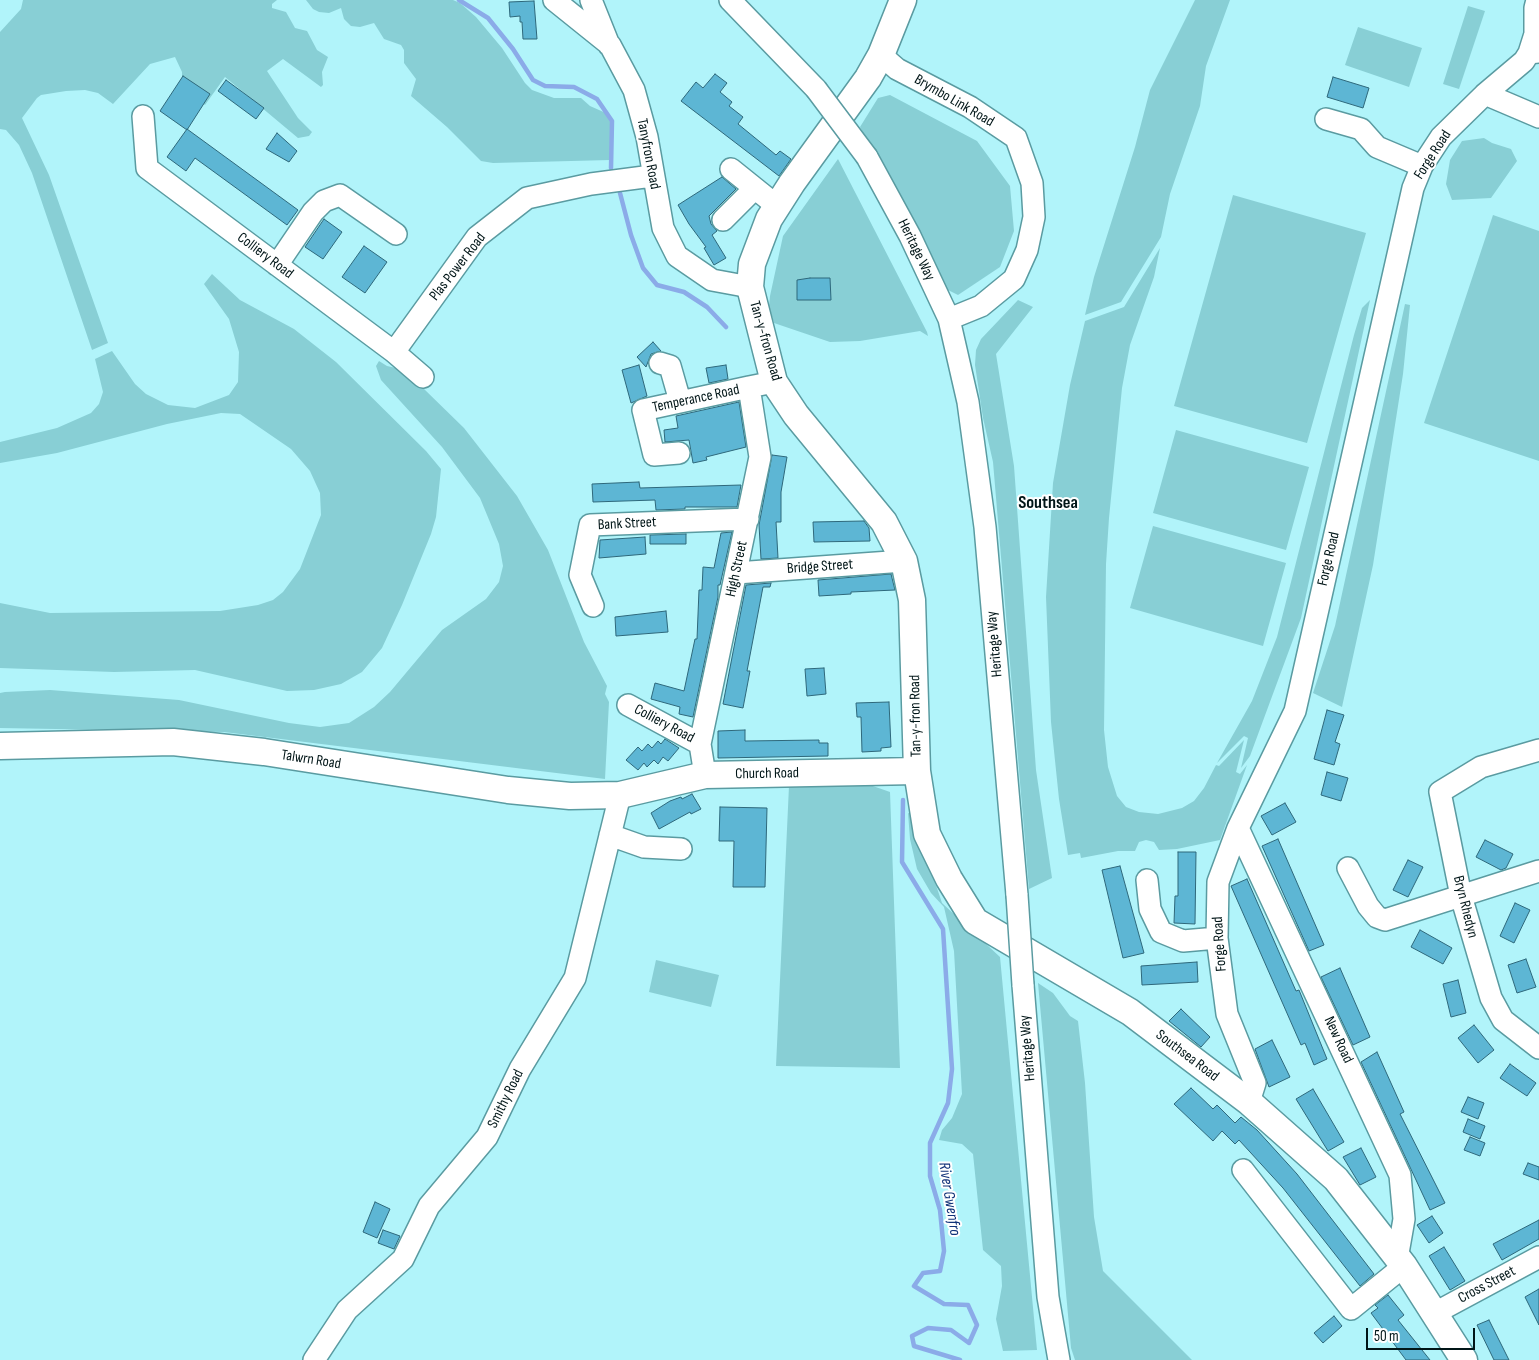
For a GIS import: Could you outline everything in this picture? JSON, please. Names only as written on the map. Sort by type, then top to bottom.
[{"type":"main road","name":"Tan-y-fron Road","points":[[903,0],[881,55],[868,78],[777,206],[758,243],[752,264],[750,287],[774,382],[796,414],[884,522],[904,561],[912,600],[916,771]]},
{"type":"main road","name":"Talwrn Road","points":[[0,746],[173,742],[264,752],[508,790],[570,796],[620,795]]},
{"type":"main road","name":"Church Road","points":[[620,795],[704,775],[916,771]]},
{"type":"main road","name":"Southsea Road","points":[[916,771],[927,834],[949,879],[975,921],[1130,1012],[1249,1102],[1336,1179],[1401,1263],[1464,1360]]},
{"type":"street","name":"Tanyfron Road","points":[[554,0],[610,45],[634,90],[647,137],[652,176],[663,228],[677,256],[712,280],[750,287]]},
{"type":"street","points":[[592,0],[610,45]]},
{"type":"street","name":"Heritage Way","points":[[730,0],[816,89],[867,157],[910,236],[949,319],[968,402],[977,465],[1018,895],[1023,985],[1048,1297],[1059,1360]]},
{"type":"street","points":[[1534,53],[1535,5]]},
{"type":"street","name":"Forge Road","points":[[1249,1102],[1255,1083],[1227,1014],[1217,938],[1218,882],[1238,828],[1295,711],[1406,209],[1422,166],[1441,137],[1485,94],[1534,53]]},
{"type":"street","name":"Brymbo Link Road","points":[[881,55],[897,69],[970,107],[1016,138],[1032,183],[1034,217],[1027,250],[1014,279],[981,306],[949,319]]},
{"type":"street","points":[[1485,94],[1539,116]]},
{"type":"street","name":"Colliery Road","points":[[143,116],[147,168],[394,352],[423,377]]},
{"type":"street","points":[[1326,119],[1362,129],[1377,147],[1422,166]]},
{"type":"street","points":[[731,169],[777,206]]},
{"type":"street","name":"Plas Power Road","points":[[394,352],[477,237],[527,198],[591,184],[652,176]]},
{"type":"street","points":[[722,220],[754,189]]},
{"type":"street","points":[[277,265],[313,212],[324,201],[340,194],[396,234]]},
{"type":"street","points":[[660,363],[670,366],[680,401]]},
{"type":"street","points":[[749,387],[774,382]]},
{"type":"street","name":"Temperance Road","points":[[679,453],[654,455],[643,410],[749,387]]},
{"type":"street","name":"High Street","points":[[704,775],[700,744],[760,457],[749,387]]},
{"type":"street","name":"Bank Street","points":[[593,606],[580,575],[590,525],[748,519]]},
{"type":"street","name":"Bridge Street","points":[[736,574],[904,561]]},
{"type":"street","name":"Colliery Road","points":[[628,705],[700,744]]},
{"type":"street","name":"Bryn Rhedyn","points":[[1539,750],[1481,768],[1440,792],[1461,896],[1491,998],[1503,1020],[1539,1048]]},
{"type":"street","name":"Smithy Road","points":[[314,1360],[347,1310],[403,1258],[429,1206],[487,1137],[520,1069],[575,978],[620,795]]},
{"type":"street","name":"New Road","points":[[1238,828],[1400,1175],[1404,1219],[1401,1263]]},
{"type":"street","points":[[610,835],[644,848],[680,849]]},
{"type":"street","points":[[1348,868],[1368,906],[1377,917],[1385,920],[1539,871]]},
{"type":"street","points":[[1147,880],[1150,909],[1161,932],[1183,941],[1217,938]]},
{"type":"street","points":[[1243,1170],[1351,1309],[1401,1263]]},
{"type":"street","name":"Cross Street","points":[[1435,1313],[1539,1257]]},
{"type":"shaded area","points":[[23,0],[277,0],[272,4],[272,8],[286,12],[295,28],[307,31],[317,50],[328,57],[322,72],[323,85],[321,87],[283,59],[267,71],[298,118],[312,132],[309,136],[298,138],[225,77],[205,105],[180,86],[182,83],[182,72],[175,57],[150,64],[113,104],[98,93],[85,90],[41,95],[37,98],[22,118],[49,175],[108,343],[92,350],[32,173],[19,145],[6,130],[0,129],[0,32],[21,9]]},
{"type":"shaded area","points":[[306,0],[453,0],[460,3],[476,17],[502,48],[525,83],[532,90],[554,98],[581,98],[590,106],[608,114],[612,127],[610,160],[493,163],[481,161],[447,127],[411,96],[416,79],[404,63],[404,50],[401,45],[384,39],[374,23],[360,27],[351,26],[344,19],[341,8],[329,13],[319,12],[313,9]]},
{"type":"shaded area","points":[[1195,0],[1230,0],[1206,66],[1200,106],[1170,194],[1161,237],[1121,302],[1085,315],[1094,277],[1135,147],[1150,90]]},
{"type":"shaded area","points":[[1468,6],[1485,11],[1459,89],[1443,84]]},
{"type":"shaded area","points":[[1358,27],[1422,48],[1409,87],[1345,65]]},
{"type":"shaded area","points":[[890,95],[977,141],[1010,186],[1014,231],[1000,267],[958,295],[944,288],[860,127],[878,98]]},
{"type":"shaded area","points":[[1484,138],[1492,143],[1511,149],[1517,161],[1491,198],[1452,200],[1446,184],[1450,160],[1462,141]]},
{"type":"shaded area","points":[[838,159],[928,336],[920,331],[860,341],[830,342],[774,323],[769,306],[770,296],[783,236]]},
{"type":"shaded area","points":[[1233,195],[1366,233],[1307,443],[1174,406]]},
{"type":"shaded area","points":[[1493,215],[1539,231],[1539,461],[1424,423]]},
{"type":"shaded area","points":[[1160,248],[1154,277],[1130,345],[1122,388],[1106,564],[1104,730],[1108,767],[1117,796],[1126,807],[1139,812],[1158,814],[1182,808],[1194,801],[1204,788],[1216,765],[1219,766],[1244,740],[1236,772],[1240,774],[1247,765],[1220,840],[1177,849],[1159,850],[1154,842],[1146,840],[1139,842],[1135,851],[1118,851],[1081,858],[1080,853],[1068,855],[1059,799],[1051,722],[1046,597],[1053,483],[1070,385],[1085,321],[1124,307]]},
{"type":"shaded area","points":[[212,274],[240,300],[294,329],[336,362],[426,451],[441,469],[436,517],[431,534],[382,648],[362,672],[341,684],[314,690],[287,691],[195,670],[114,672],[0,668],[0,603],[50,613],[220,611],[258,605],[273,600],[283,592],[300,569],[321,515],[320,493],[310,471],[291,449],[240,414],[221,413],[167,424],[57,453],[0,463],[0,442],[57,428],[91,413],[99,404],[103,392],[95,359],[112,351],[135,384],[146,394],[168,405],[195,408],[229,395],[238,382],[239,352],[229,319],[204,284]]},
{"type":"shaded area","points":[[1018,300],[1033,307],[996,354],[1014,466],[1036,770],[1052,878],[1029,889],[993,462],[983,418],[975,365],[976,350],[981,339]]},
{"type":"shaded area","points":[[1370,300],[1301,618],[1250,756],[1241,768],[1248,738],[1244,736],[1217,763],[1252,701],[1277,637],[1354,335],[1362,308]]},
{"type":"shaded area","points":[[1405,304],[1410,305],[1403,374],[1373,565],[1342,707],[1313,693],[1335,626]]},
{"type":"shaded area","points":[[379,361],[387,366],[396,368],[423,388],[464,428],[517,496],[548,550],[584,642],[607,686],[605,694],[609,702],[605,779],[224,732],[0,728],[0,693],[5,692],[50,690],[179,700],[289,723],[320,727],[349,723],[374,707],[390,692],[442,630],[486,599],[499,582],[503,566],[499,544],[480,498],[442,447],[381,380],[376,366]]},
{"type":"shaded area","points":[[1176,430],[1309,467],[1286,550],[1153,513]]},
{"type":"shaded area","points":[[1153,526],[1286,563],[1263,646],[1130,608]]},
{"type":"shaded area","points":[[870,785],[890,792],[900,1068],[776,1066],[789,786]]},
{"type":"shaded area","points":[[908,813],[912,814],[942,903],[1000,957],[1037,1350],[1003,1351],[996,1319],[1002,1286],[1001,1266],[983,1250],[973,1154],[962,1144],[939,1140],[942,1130],[952,1118],[962,1094],[954,951],[944,907],[931,893],[917,869],[910,839]]},
{"type":"shaded area","points":[[656,960],[719,975],[711,1007],[649,992]]},
{"type":"shaded area","points":[[1038,983],[1053,993],[1070,1016],[1078,1021],[1085,1083],[1094,1217],[1103,1271],[1192,1360],[1075,1360],[1071,1348]]},
{"type":"building","points":[[534,1],[537,39],[523,39],[520,16],[510,17],[509,2]]},
{"type":"building","points":[[715,74],[727,83],[720,92],[732,102],[729,106],[743,117],[738,124],[776,155],[780,151],[791,159],[779,176],[681,101],[696,82],[703,88]]},
{"type":"building","points":[[183,76],[210,94],[187,130],[160,111]]},
{"type":"building","points":[[1333,77],[1369,88],[1363,108],[1327,97]]},
{"type":"building","points":[[226,80],[264,108],[256,119],[218,91]]},
{"type":"building","points":[[187,129],[298,210],[287,225],[195,158],[186,171],[167,157]]},
{"type":"building","points":[[277,133],[297,151],[289,162],[266,149]]},
{"type":"building","points":[[722,177],[736,189],[709,216],[711,224],[717,231],[712,235],[726,258],[714,265],[704,248],[706,247],[678,205]]},
{"type":"building","points":[[324,219],[342,232],[323,259],[305,247]]},
{"type":"building","points":[[364,246],[387,262],[365,293],[342,277]]},
{"type":"building","points":[[830,278],[831,300],[797,300],[797,280]]},
{"type":"building","points":[[653,342],[661,351],[651,354],[646,367],[637,357]]},
{"type":"building","points":[[639,365],[647,396],[631,403],[622,370]]},
{"type":"building","points":[[726,365],[728,379],[709,383],[706,368]]},
{"type":"building","points":[[739,402],[746,447],[706,457],[707,460],[693,463],[689,440],[665,442],[664,430],[678,428],[676,416]]},
{"type":"building","points":[[772,455],[787,457],[781,492],[781,522],[776,522],[778,558],[761,559],[759,525]]},
{"type":"building","points":[[639,482],[640,488],[741,485],[737,507],[685,507],[685,509],[656,510],[655,500],[593,502],[592,484]]},
{"type":"building","points":[[864,521],[869,528],[870,541],[814,542],[813,522]]},
{"type":"building","points":[[732,532],[720,585],[718,585],[718,597],[693,717],[679,714],[680,707],[651,699],[655,683],[684,691],[695,639],[697,639],[699,590],[702,590],[703,567],[714,568],[721,533]]},
{"type":"building","points":[[686,534],[686,544],[650,544],[650,535]]},
{"type":"building","points":[[645,537],[646,554],[599,558],[600,540]]},
{"type":"building","points":[[891,574],[895,590],[819,596],[818,580]]},
{"type":"building","points":[[771,583],[770,587],[763,587],[747,671],[750,671],[743,708],[723,704],[746,585]]},
{"type":"building","points":[[666,611],[668,632],[616,636],[615,617]]},
{"type":"building","points":[[824,668],[826,694],[807,696],[805,669]]},
{"type":"building","points":[[889,702],[891,747],[881,748],[881,751],[862,752],[861,717],[857,717],[856,703]]},
{"type":"building","points":[[1327,710],[1344,715],[1335,742],[1340,744],[1334,765],[1314,759]]},
{"type":"building","points":[[745,730],[745,741],[819,740],[819,743],[828,743],[828,756],[718,758],[718,731]]},
{"type":"building","points":[[665,739],[679,748],[668,761],[663,757],[658,764],[654,760],[647,767],[644,763],[638,770],[626,760],[638,747],[642,751],[648,744],[652,748],[658,741],[661,744]]},
{"type":"building","points":[[1327,772],[1348,778],[1341,801],[1321,795]]},
{"type":"building","points":[[692,794],[701,809],[691,814],[690,812],[659,829],[651,813],[670,801],[681,797],[682,799]]},
{"type":"building","points":[[1285,803],[1296,822],[1272,835],[1261,816]]},
{"type":"building","points":[[720,807],[767,808],[765,887],[733,887],[734,841],[719,841]]},
{"type":"building","points":[[1278,839],[1324,945],[1309,951],[1262,846]]},
{"type":"building","points":[[1485,840],[1513,854],[1506,868],[1501,870],[1476,857]]},
{"type":"building","points":[[1178,852],[1196,852],[1195,924],[1174,923],[1175,896],[1178,896]]},
{"type":"building","points":[[1408,860],[1423,867],[1408,897],[1393,890]]},
{"type":"building","points":[[1120,866],[1144,953],[1123,958],[1102,870]]},
{"type":"building","points":[[1247,879],[1296,991],[1299,990],[1327,1059],[1314,1065],[1305,1043],[1301,1045],[1231,886]]},
{"type":"building","points":[[1515,903],[1530,910],[1514,943],[1500,936]]},
{"type":"building","points":[[1420,930],[1452,948],[1443,964],[1411,947]]},
{"type":"building","points":[[1526,959],[1536,987],[1517,993],[1508,965]]},
{"type":"building","points":[[1197,962],[1198,982],[1142,985],[1141,966]]},
{"type":"building","points":[[1340,968],[1370,1037],[1353,1045],[1321,977]]},
{"type":"building","points":[[1458,980],[1466,1013],[1451,1017],[1443,984]]},
{"type":"building","points":[[1181,1009],[1210,1037],[1201,1047],[1169,1021]]},
{"type":"building","points":[[1474,1025],[1494,1050],[1478,1063],[1458,1038]]},
{"type":"building","points":[[1272,1040],[1290,1077],[1269,1087],[1255,1049]]},
{"type":"building","points":[[1377,1052],[1404,1112],[1400,1114],[1445,1203],[1430,1210],[1361,1062]]},
{"type":"building","points":[[1510,1064],[1536,1083],[1527,1096],[1500,1078]]},
{"type":"building","points":[[1191,1088],[1213,1109],[1217,1105],[1235,1123],[1241,1117],[1257,1130],[1297,1174],[1374,1274],[1360,1286],[1283,1188],[1239,1140],[1235,1144],[1222,1131],[1213,1141],[1174,1104]]},
{"type":"building","points":[[1313,1089],[1344,1142],[1328,1151],[1296,1099]]},
{"type":"building","points":[[1468,1097],[1484,1103],[1478,1119],[1461,1112]]},
{"type":"building","points":[[1468,1119],[1485,1126],[1480,1139],[1463,1132]]},
{"type":"building","points":[[1470,1137],[1485,1143],[1480,1156],[1464,1150]]},
{"type":"building","points":[[1361,1148],[1376,1177],[1360,1185],[1343,1157]]},
{"type":"building","points":[[1528,1163],[1539,1167],[1539,1180],[1523,1174]]},
{"type":"building","points":[[375,1202],[390,1209],[377,1238],[363,1232]]},
{"type":"building","points":[[1432,1216],[1443,1233],[1429,1243],[1417,1225]]},
{"type":"building","points":[[1539,1220],[1539,1239],[1502,1260],[1493,1244]]},
{"type":"building","points":[[383,1230],[400,1236],[394,1249],[378,1243]]},
{"type":"building","points":[[1444,1247],[1465,1281],[1450,1290],[1429,1256]]},
{"type":"building","points":[[1539,1289],[1539,1325],[1525,1297]]},
{"type":"building","points":[[1388,1295],[1404,1315],[1398,1320],[1430,1360],[1406,1360],[1371,1313],[1378,1308],[1375,1305]]},
{"type":"building","points":[[1334,1316],[1342,1326],[1323,1343],[1314,1333]]},
{"type":"building","points":[[1489,1320],[1509,1360],[1494,1360],[1477,1325]]},
{"type":"waterway","name":"River Gwenfro","points":[[459,0],[488,18],[513,49],[533,80],[545,86],[574,87],[597,99],[612,121],[611,168]]},
{"type":"waterway","name":"River Gwenfro","points":[[620,193],[631,235],[643,268],[657,285],[684,292],[707,307],[726,327]]},
{"type":"waterway","name":"River Gwenfro","points":[[903,800],[902,862],[943,929],[952,1069],[948,1103],[930,1143],[930,1176],[940,1210],[944,1251],[940,1271],[923,1273],[914,1286],[944,1304],[968,1305],[977,1325],[969,1343],[951,1330],[928,1328],[912,1336],[914,1346],[960,1360]]},
{"type":"district","name":"Southsea","points":[[1048,503]]}]
